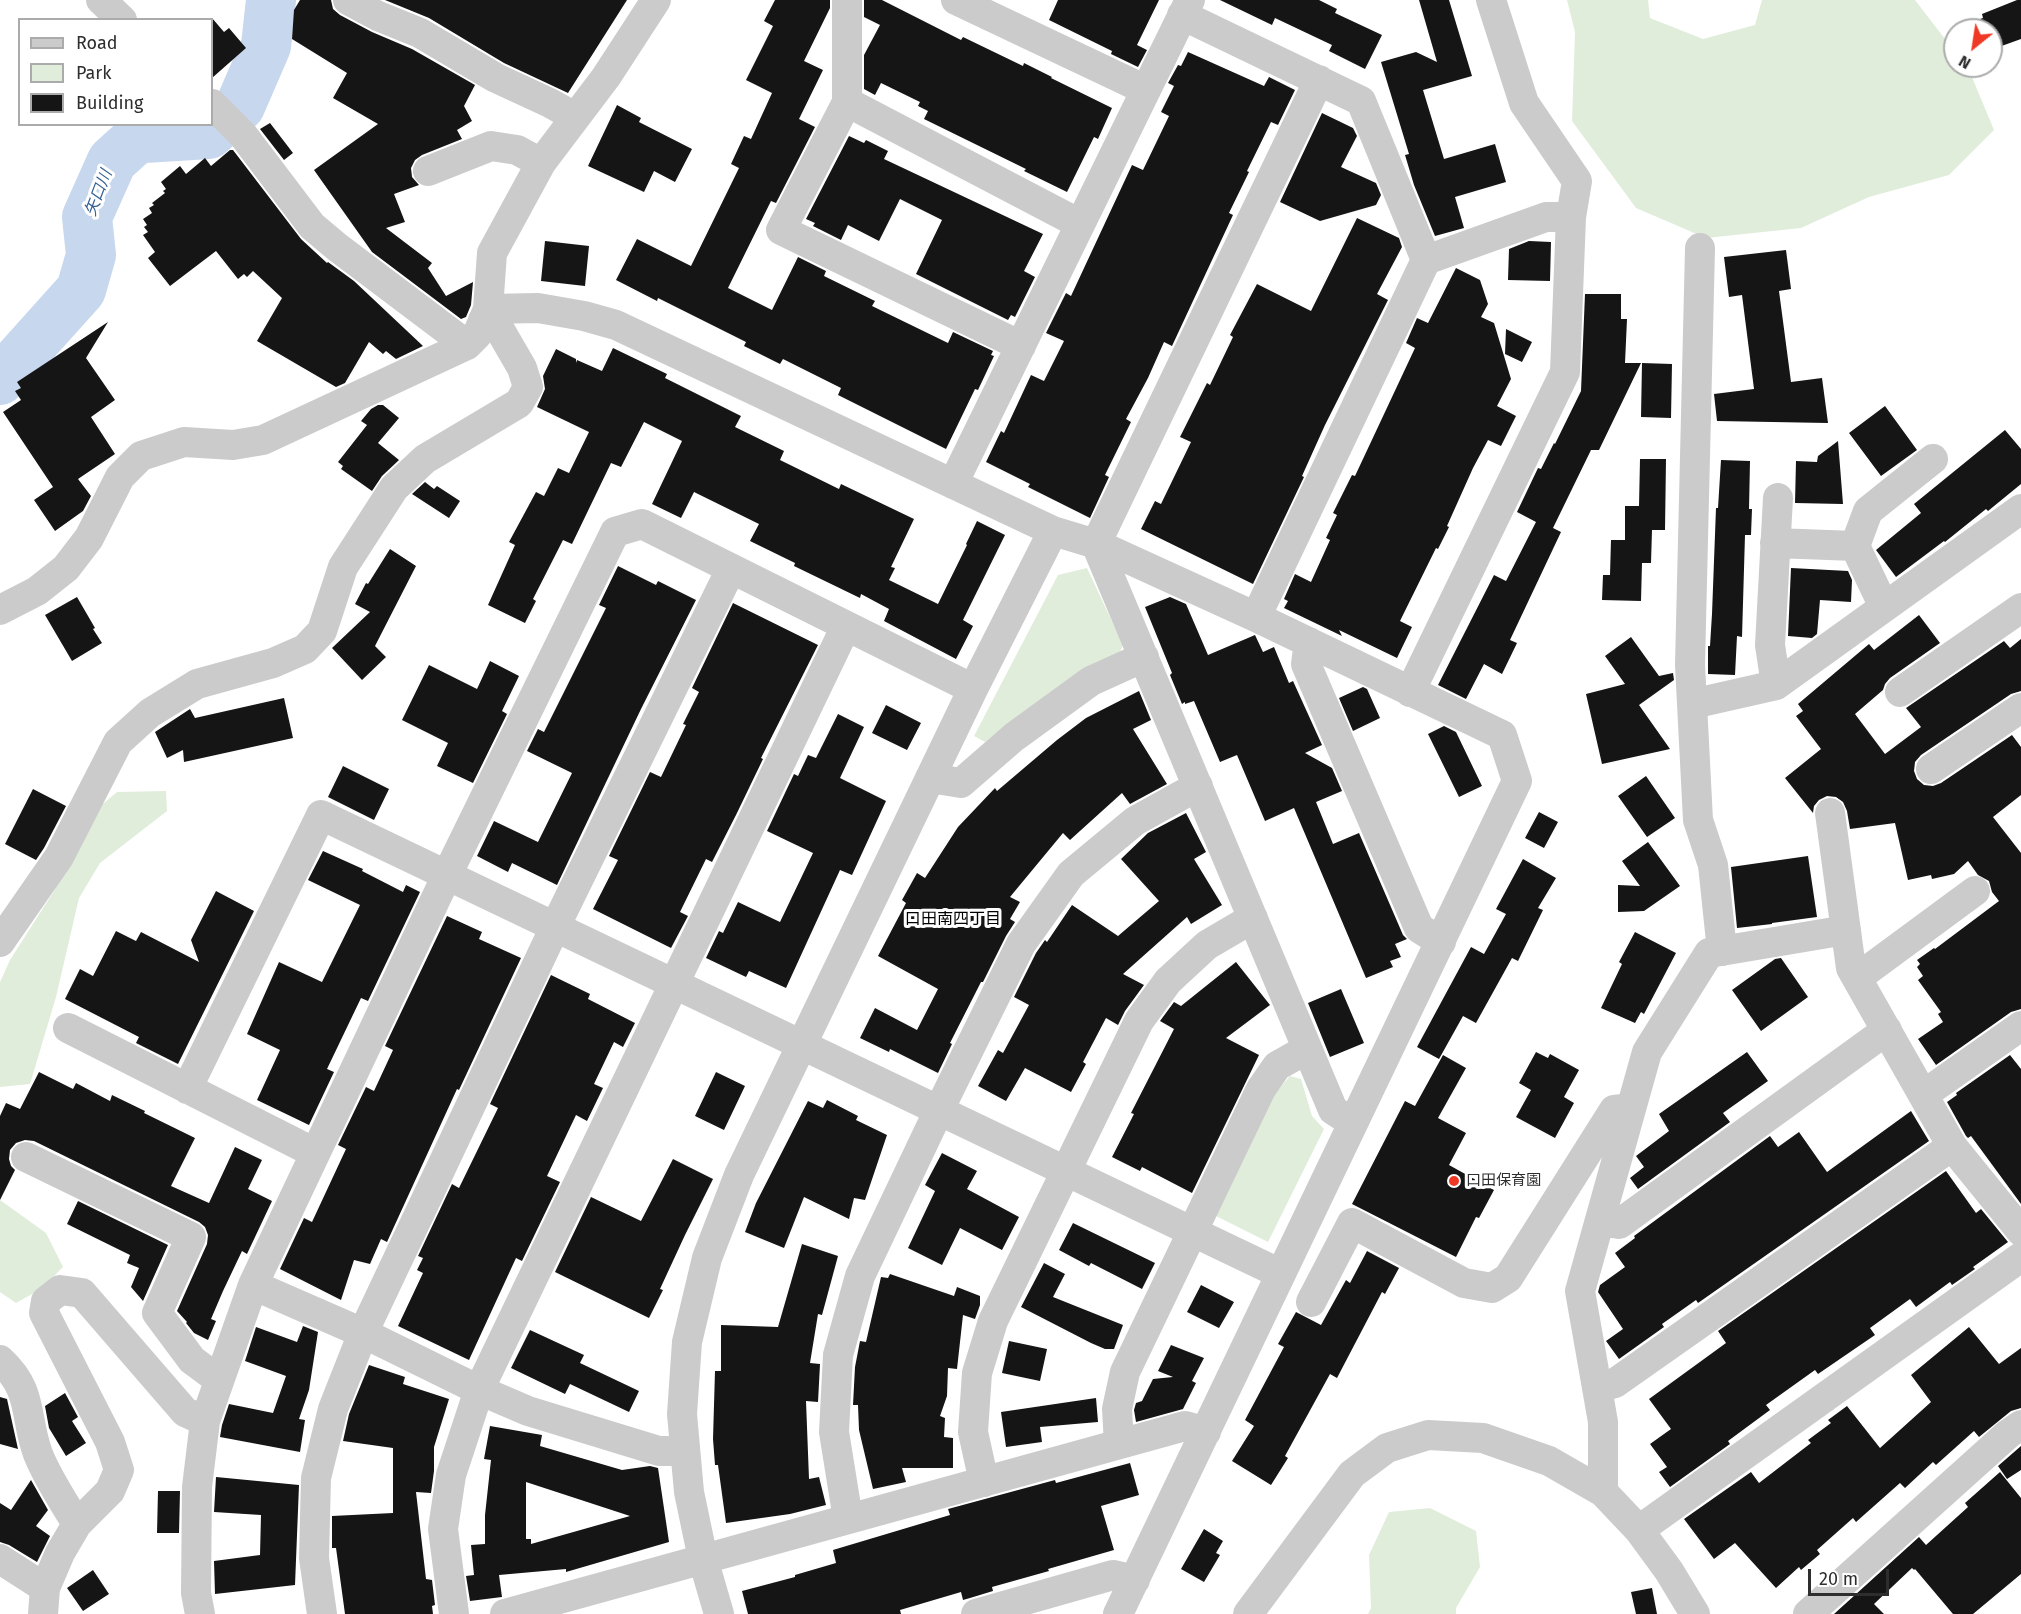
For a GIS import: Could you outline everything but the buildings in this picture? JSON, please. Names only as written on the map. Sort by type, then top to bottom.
[{"type":"street","points":[[101,0],[120,18]]},
{"type":"street","points":[[348,0],[378,16],[420,33],[496,78],[575,117]]},
{"type":"street","points":[[479,325],[492,253],[540,163],[606,77],[656,0]]},
{"type":"street","points":[[847,0],[847,102],[781,230],[1021,346]]},
{"type":"street","points":[[956,0],[1146,90]]},
{"type":"street","points":[[1410,692],[1565,372],[1571,217],[1577,181],[1524,103],[1491,0]]},
{"type":"street","points":[[953,484],[1186,8],[1319,81],[1361,101],[1426,260]]},
{"type":"street","points":[[1319,81],[1096,544],[1333,1110],[1353,1122]]},
{"type":"street","points":[[847,102],[1080,224]]},
{"type":"street","points":[[0,942],[59,857],[118,742],[150,713],[197,684],[273,663],[305,649],[322,631],[343,567],[394,488],[425,459],[519,403],[528,387],[522,368],[500,330],[479,325],[337,248],[312,226],[243,135],[213,105]]},
{"type":"street","points":[[428,171],[491,146],[517,150],[540,163]]},
{"type":"street","points":[[1256,617],[1426,260],[1546,217],[1571,217]]},
{"type":"street","points":[[1700,248],[1690,665],[1698,820],[1713,865],[1722,951]]},
{"type":"street","points":[[0,610],[37,591],[66,568],[89,538],[120,477],[141,456],[184,442],[233,445],[263,440],[479,325],[538,308],[584,316],[616,325],[1053,531],[1096,544],[1256,617],[1502,735],[1517,781],[1118,1614]]},
{"type":"street","points":[[1884,607],[1855,546],[1868,510],[1933,459]]},
{"type":"street","points":[[1776,685],[1770,645],[1778,498]]},
{"type":"street","points":[[1692,704],[1776,685],[2021,509]]},
{"type":"street","points":[[200,1614],[195,1593],[197,1487],[205,1421],[253,1285],[447,875],[615,532],[642,524],[973,689]]},
{"type":"street","points":[[719,1614],[703,1559],[689,1492],[682,1414],[687,1342],[707,1258],[739,1175],[801,1044],[973,689],[1053,531]]},
{"type":"street","points":[[1775,543],[1855,546]]},
{"type":"street","points":[[322,1614],[314,1558],[316,1478],[333,1409],[363,1333],[555,927],[731,568]]},
{"type":"street","points":[[1900,692],[2021,608]]},
{"type":"street","points":[[454,1614],[443,1529],[451,1475],[479,1390],[846,626]]},
{"type":"street","points":[[1309,642],[1306,664],[1419,928],[1441,942]]},
{"type":"street","points":[[930,778],[961,783],[1014,737],[1091,681],[1144,657]]},
{"type":"street","points":[[1931,769],[2021,708]]},
{"type":"street","points":[[848,1519],[834,1432],[838,1355],[860,1276],[939,1110],[1021,944],[1071,874],[1135,820],[1198,786]]},
{"type":"street","points":[[1830,813],[1851,968],[1952,1146],[2021,1231]]},
{"type":"street","points":[[187,1089],[321,815],[1281,1274]]},
{"type":"street","points":[[1857,978],[1975,891]]},
{"type":"street","points":[[984,1482],[973,1432],[977,1373],[993,1321],[1139,1021],[1168,981],[1207,945],[1253,918]]},
{"type":"street","points":[[1603,1492],[1603,1422],[1580,1291],[1647,1052],[1709,953],[1846,930]]},
{"type":"street","points":[[1923,1095],[2021,1026]]},
{"type":"street","points":[[68,1028],[315,1153]]},
{"type":"street","points":[[1600,1221],[1620,1224],[1887,1030]]},
{"type":"street","points":[[1119,1444],[1117,1408],[1125,1372],[1261,1089],[1277,1066],[1307,1049]]},
{"type":"street","points":[[1311,1302],[1352,1223],[1464,1283],[1492,1288],[1508,1278],[1614,1110],[1631,1108]]},
{"type":"street","points":[[1597,1388],[1615,1383],[1952,1146]]},
{"type":"street","points":[[26,1157],[191,1237],[157,1313],[192,1360],[219,1380]]},
{"type":"street","points":[[1639,1530],[2021,1257]]},
{"type":"street","points":[[253,1285],[363,1333],[479,1390],[528,1411],[659,1451],[685,1451]]},
{"type":"street","points":[[0,1559],[44,1601],[60,1553],[77,1524],[110,1491],[119,1470],[110,1442],[44,1313],[46,1301],[60,1290],[82,1293],[185,1412],[205,1421]]},
{"type":"street","points":[[0,1360],[24,1391],[40,1458],[46,1473],[77,1524]]},
{"type":"street","points":[[1808,1614],[2008,1434],[2021,1425]]},
{"type":"street","points":[[505,1614],[1185,1426],[1206,1432]]},
{"type":"street","points":[[1248,1614],[1352,1474],[1387,1448],[1428,1435],[1482,1438],[1549,1461],[1603,1492],[1639,1530],[1669,1571],[1695,1614]]},
{"type":"street","points":[[976,1614],[1113,1575],[1135,1580]]},
{"type":"green space","points":[[1567,0],[1648,0],[1650,18],[1703,39],[1755,25],[1762,0],[1915,0],[1943,36],[1943,78],[1972,78],[1994,130],[1949,175],[1869,197],[1801,228],[1706,238],[1636,208],[1572,121],[1575,32]]},
{"type":"green space","points":[[1087,568],[1123,645],[1118,657],[1064,684],[985,742],[974,736],[1058,575]]},
{"type":"green space","points":[[166,791],[167,811],[100,863],[79,898],[56,997],[30,1084],[0,1087],[0,982],[10,960],[54,891],[91,814],[117,792]]},
{"type":"green space","points":[[1290,1076],[1301,1079],[1312,1116],[1324,1129],[1268,1242],[1214,1215],[1266,1104]]},
{"type":"green space","points":[[0,1200],[46,1233],[63,1267],[41,1289],[16,1303],[0,1292]]},
{"type":"green space","points":[[1430,1508],[1476,1531],[1480,1567],[1456,1608],[1456,1614],[1368,1614],[1371,1608],[1369,1555],[1389,1512]]},
{"type":"waterway","name":"矢口川","points":[[0,380],[81,290],[91,255],[87,217],[112,161],[134,141],[144,138],[209,134],[240,106],[266,46],[271,0]]},
{"type":"place","name":"口田保育園","points":[[1454,1181]]},
{"type":"district","name":"口田南四丁目","points":[[953,920]]}]
